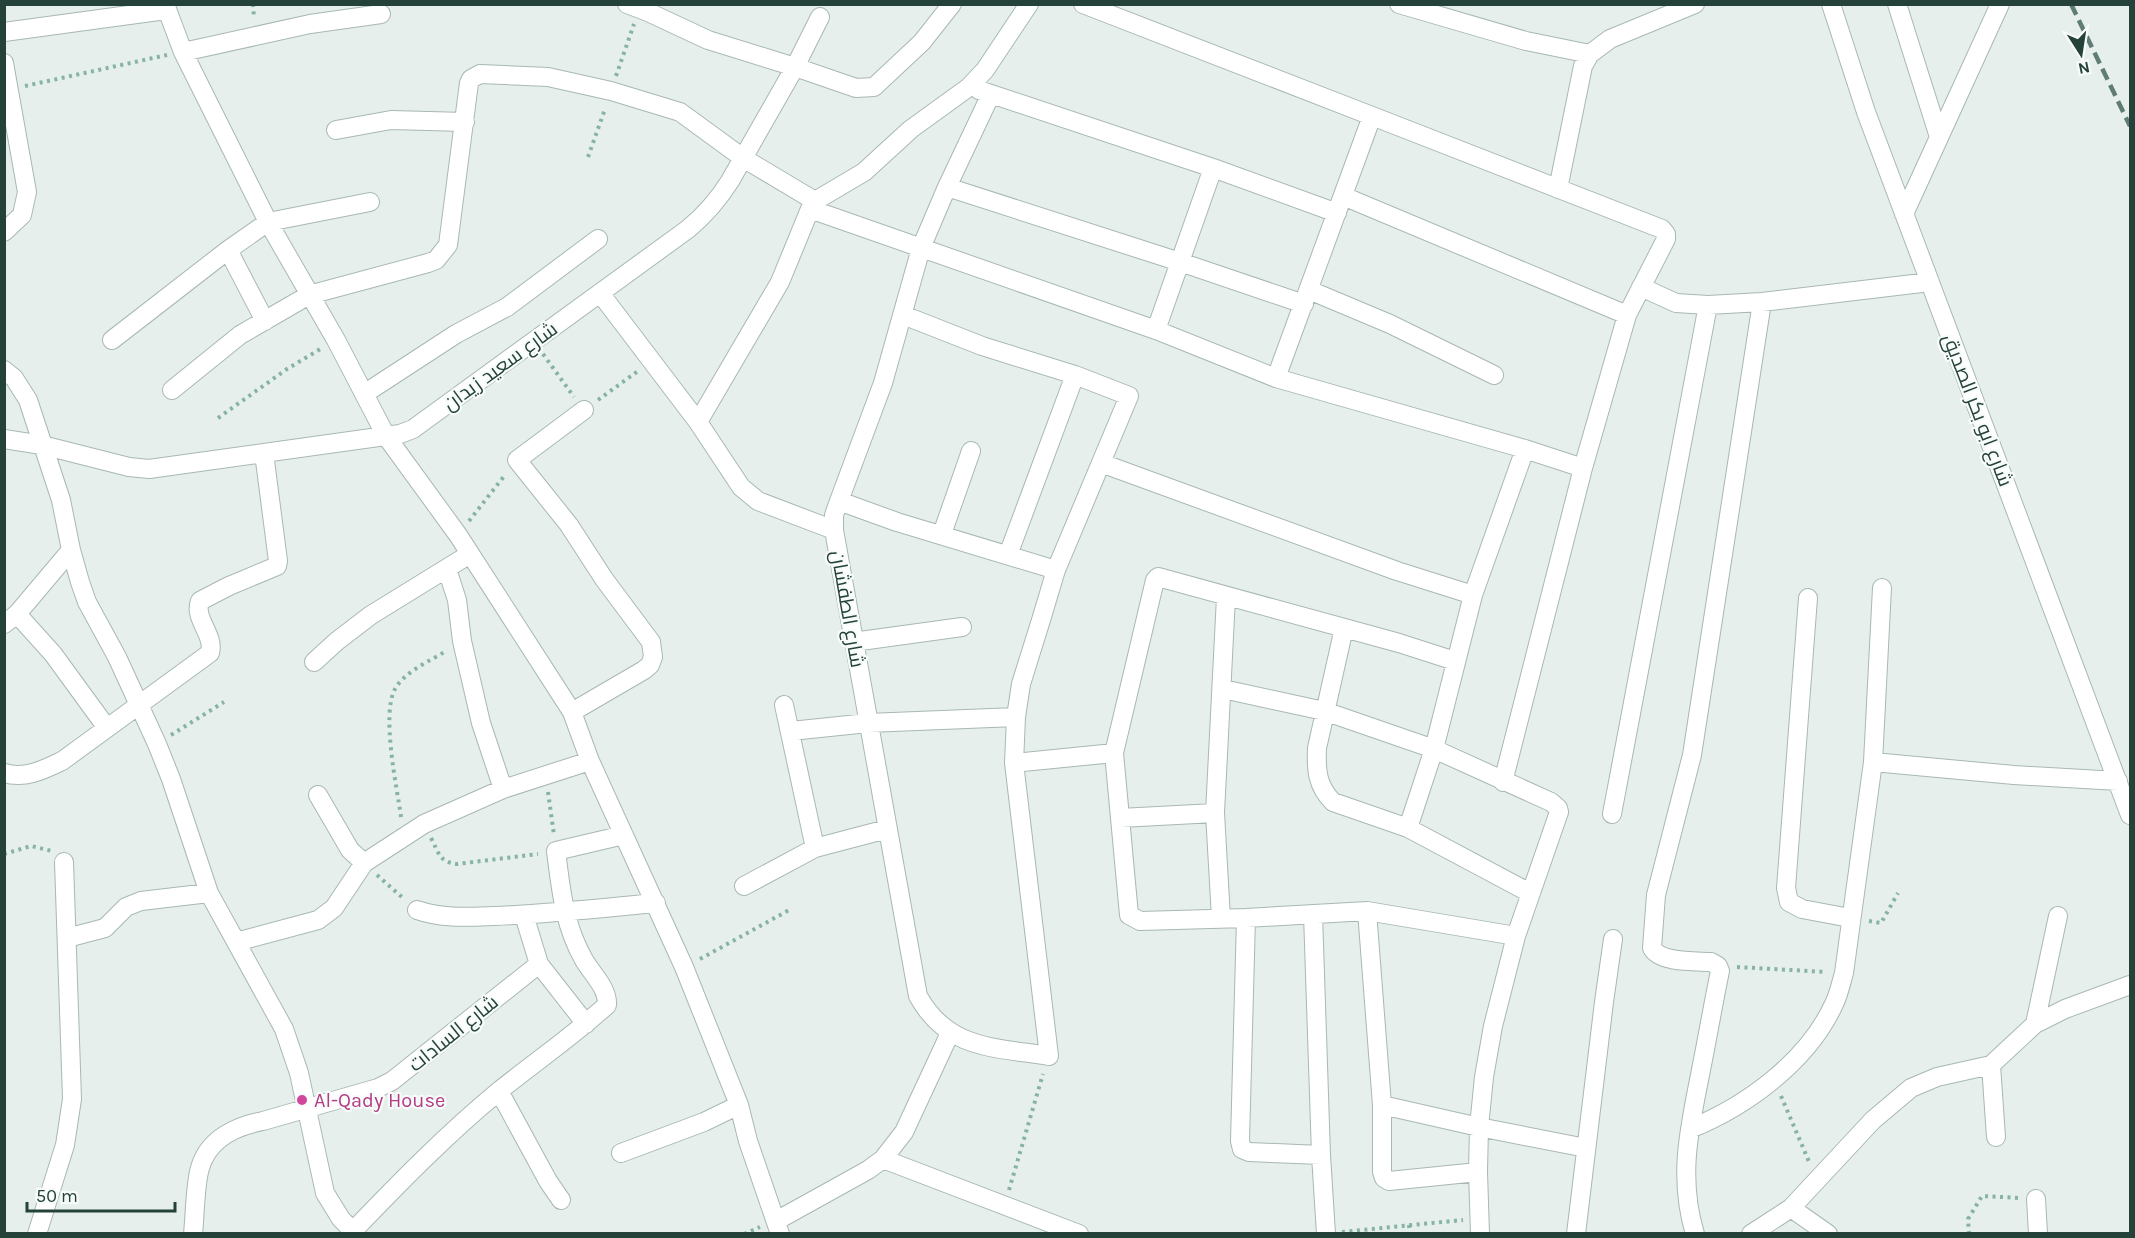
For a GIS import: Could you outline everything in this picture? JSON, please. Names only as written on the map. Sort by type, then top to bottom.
[{"type":"street","points":[[641,7],[708,40],[856,88],[874,87],[922,42],[952,4]]},
{"type":"street","points":[[698,422],[780,282],[813,205],[864,172],[911,129],[969,87],[985,70],[1029,4]]},
{"type":"street","points":[[1083,4],[1662,229],[1666,234],[1666,239],[1627,315],[1583,468],[1503,782]]},
{"type":"street","points":[[1399,4],[1526,41],[1590,54]]},
{"type":"street","points":[[1558,189],[1583,66],[1590,54],[1610,39],[1695,4]]},
{"type":"street","name":"شارع ابو بكر الصديق","points":[[1831,4],[1866,112],[2130,815]]},
{"type":"street","points":[[1897,4],[1939,137]]},
{"type":"street","points":[[1904,214],[2000,4]]},
{"type":"street","points":[[4,32],[166,7],[183,52],[268,222],[336,340],[386,436],[458,535],[572,712],[590,761],[684,967],[739,1105],[748,1141],[778,1227],[883,1160],[904,1132],[950,1033]]},
{"type":"street","points":[[183,52],[310,24],[381,14]]},
{"type":"street","name":"شارع سعيد زيدان","points":[[4,439],[42,445],[139,469],[400,434],[412,429],[688,230],[704,215],[718,199],[743,158],[795,67],[820,17]]},
{"type":"street","points":[[4,63],[27,192],[22,215],[4,232]]},
{"type":"street","points":[[172,390],[240,335],[309,295],[428,263],[442,254],[448,245],[471,79],[480,74],[548,77],[611,91],[680,112],[813,205],[921,248],[1156,330],[1276,378],[1525,449],[1583,468]]},
{"type":"street","points":[[969,87],[1213,168],[1340,205],[1627,315]]},
{"type":"street","name":"شارع الطفشان","points":[[991,94],[921,248],[884,383],[834,515],[834,530],[918,996],[926,1010],[950,1033],[972,1043],[1049,1056]]},
{"type":"street","points":[[1276,378],[1372,116]]},
{"type":"street","points":[[336,130],[391,120],[465,122]]},
{"type":"street","points":[[1156,330],[1213,168]]},
{"type":"street","points":[[947,187],[1180,262],[1306,297],[1390,324],[1494,375]]},
{"type":"street","points":[[112,340],[268,222],[369,202]]},
{"type":"street","points":[[364,394],[456,334],[507,307],[598,239]]},
{"type":"street","points":[[228,250],[265,321]]},
{"type":"street","points":[[1641,287],[1676,303],[1708,305],[1762,302],[1930,282]]},
{"type":"street","points":[[600,293],[698,422],[741,487],[750,496],[770,506],[834,530]]},
{"type":"street","points":[[1695,1233],[1686,1196],[1685,1172],[1690,1129],[1720,971],[1718,966],[1711,962],[1663,958],[1656,955],[1652,948],[1656,895],[1692,755],[1762,302]]},
{"type":"street","points":[[1612,814],[1708,305]]},
{"type":"street","points":[[903,315],[981,346],[1075,375],[1130,396],[1056,570],[1021,684],[1016,717],[1014,763],[1049,1056]]},
{"type":"street","points":[[4,370],[14,378],[28,400],[61,500],[71,550],[87,602],[117,657],[157,744],[175,789],[209,893],[284,1029],[299,1073],[325,1193],[341,1219],[355,1232],[437,1144],[607,1005],[604,989],[578,949],[564,911],[556,851],[624,835]]},
{"type":"street","points":[[1008,555],[1075,375]]},
{"type":"street","points":[[572,712],[644,670],[650,665],[653,649],[651,642],[604,579],[569,525],[517,460],[584,410]]},
{"type":"street","points":[[1408,828],[1434,750],[1473,595],[1525,449]]},
{"type":"street","points":[[942,534],[970,451]]},
{"type":"street","points":[[4,773],[19,775],[36,773],[75,754],[210,652],[210,640],[198,608],[200,602],[229,586],[277,566],[264,453]]},
{"type":"street","points":[[1101,463],[1396,571],[1473,595]]},
{"type":"street","points":[[839,501],[897,522],[1056,570]]},
{"type":"street","points":[[71,550],[11,619],[53,654],[107,728]]},
{"type":"street","points":[[314,662],[371,615],[470,554]]},
{"type":"street","points":[[447,569],[457,600],[462,641],[481,723],[503,789]]},
{"type":"street","points":[[1455,661],[1163,578],[1155,580],[1114,753],[1130,915],[1140,921],[1367,911],[1516,936]]},
{"type":"street","points":[[1690,1129],[1720,1115],[1774,1079],[1806,1048],[1835,1003],[1844,973],[1873,762],[1882,588]]},
{"type":"street","points":[[1221,918],[1215,813],[1226,597]]},
{"type":"street","points":[[1808,598],[1786,888],[1789,902],[1802,909],[1850,918]]},
{"type":"street","points":[[853,642],[962,627]]},
{"type":"street","points":[[1344,628],[1317,748],[1318,782],[1325,794],[1333,802],[1408,828],[1530,893]]},
{"type":"street","points":[[1223,689],[1324,711],[1434,750],[1551,802],[1558,808],[1559,812],[1516,936],[1493,1026],[1484,1077],[1479,1127],[1479,1226]]},
{"type":"street","points":[[784,705],[815,848]]},
{"type":"street","points":[[791,731],[868,723],[1016,717]]},
{"type":"street","points":[[1014,763],[1114,753]]},
{"type":"street","points":[[236,942],[318,920],[325,916],[334,908],[364,863],[424,824],[503,789],[590,761]]},
{"type":"street","points":[[1873,762],[2118,782]]},
{"type":"street","points":[[318,795],[350,850],[364,863]]},
{"type":"street","points":[[1120,818],[1215,813]]},
{"type":"street","points":[[744,885],[815,848],[887,829]]},
{"type":"street","points":[[37,1233],[65,1145],[72,1099],[64,862]]},
{"type":"street","points":[[67,938],[105,928],[126,907],[141,901],[209,893]]},
{"type":"street","points":[[417,910],[432,915],[455,917],[524,915],[656,903]]},
{"type":"street","points":[[1367,911],[1382,1105],[1382,1172],[1384,1178],[1389,1180],[1478,1172]]},
{"type":"street","points":[[1313,914],[1321,1155],[1333,1233]]},
{"type":"street","points":[[524,915],[539,964],[586,1024]]},
{"type":"street","points":[[2035,1024],[2058,916]]},
{"type":"street","points":[[1246,918],[1240,1141],[1242,1149],[1249,1152],[1321,1155]]},
{"type":"street","points":[[1576,1233],[1613,939]]},
{"type":"street","name":"شارع السادات","points":[[194,1233],[200,1168],[210,1148],[228,1132],[248,1124],[378,1088],[392,1081],[539,964]]},
{"type":"street","points":[[1751,1233],[1791,1208],[1874,1120],[1911,1088],[1937,1077],[1991,1065],[2035,1024],[2065,1009],[2130,985]]},
{"type":"street","points":[[1991,1065],[1996,1137]]},
{"type":"street","points":[[499,1091],[548,1181],[561,1200]]},
{"type":"street","points":[[621,1153],[704,1122],[739,1105]]},
{"type":"street","points":[[1382,1105],[1586,1148]]},
{"type":"street","points":[[883,1160],[1075,1233]]},
{"type":"street","points":[[2036,1199],[2038,1233]]},
{"type":"street","points":[[1791,1208],[1828,1233]]},
{"type":"path","points":[[588,158],[641,7]]},
{"type":"path","points":[[8,90],[183,52]]},
{"type":"path","points":[[218,418],[287,369],[336,340]]},
{"type":"path","points":[[534,342],[584,410],[651,362]]},
{"type":"path","points":[[458,535],[517,460]]},
{"type":"path","points":[[404,838],[388,714],[395,690],[406,677],[462,641]]},
{"type":"path","points":[[157,744],[224,702]]},
{"type":"path","points":[[424,824],[441,859],[449,863],[457,864],[556,851],[546,776]]},
{"type":"path","points":[[4,854],[32,846],[43,847],[53,851],[64,862]]},
{"type":"path","points":[[364,863],[417,910]]},
{"type":"path","points":[[1850,918],[1881,924],[1898,893]]},
{"type":"path","points":[[684,967],[791,909]]},
{"type":"path","points":[[1718,966],[1844,973]]},
{"type":"path","points":[[1004,1205],[1049,1056]]},
{"type":"path","points":[[1774,1079],[1816,1179]]},
{"type":"path","points":[[1969,1233],[1968,1219],[1982,1196],[2036,1199]]},
{"type":"path","points":[[1409,1225],[1410,1233]]},
{"type":"path","points":[[1333,1233],[1409,1225],[1479,1226]]},
{"type":"railway","points":[[2071,4],[2130,126]]},
{"type":"place","name":"Al-Qady House","points":[[302,1100]]}]
